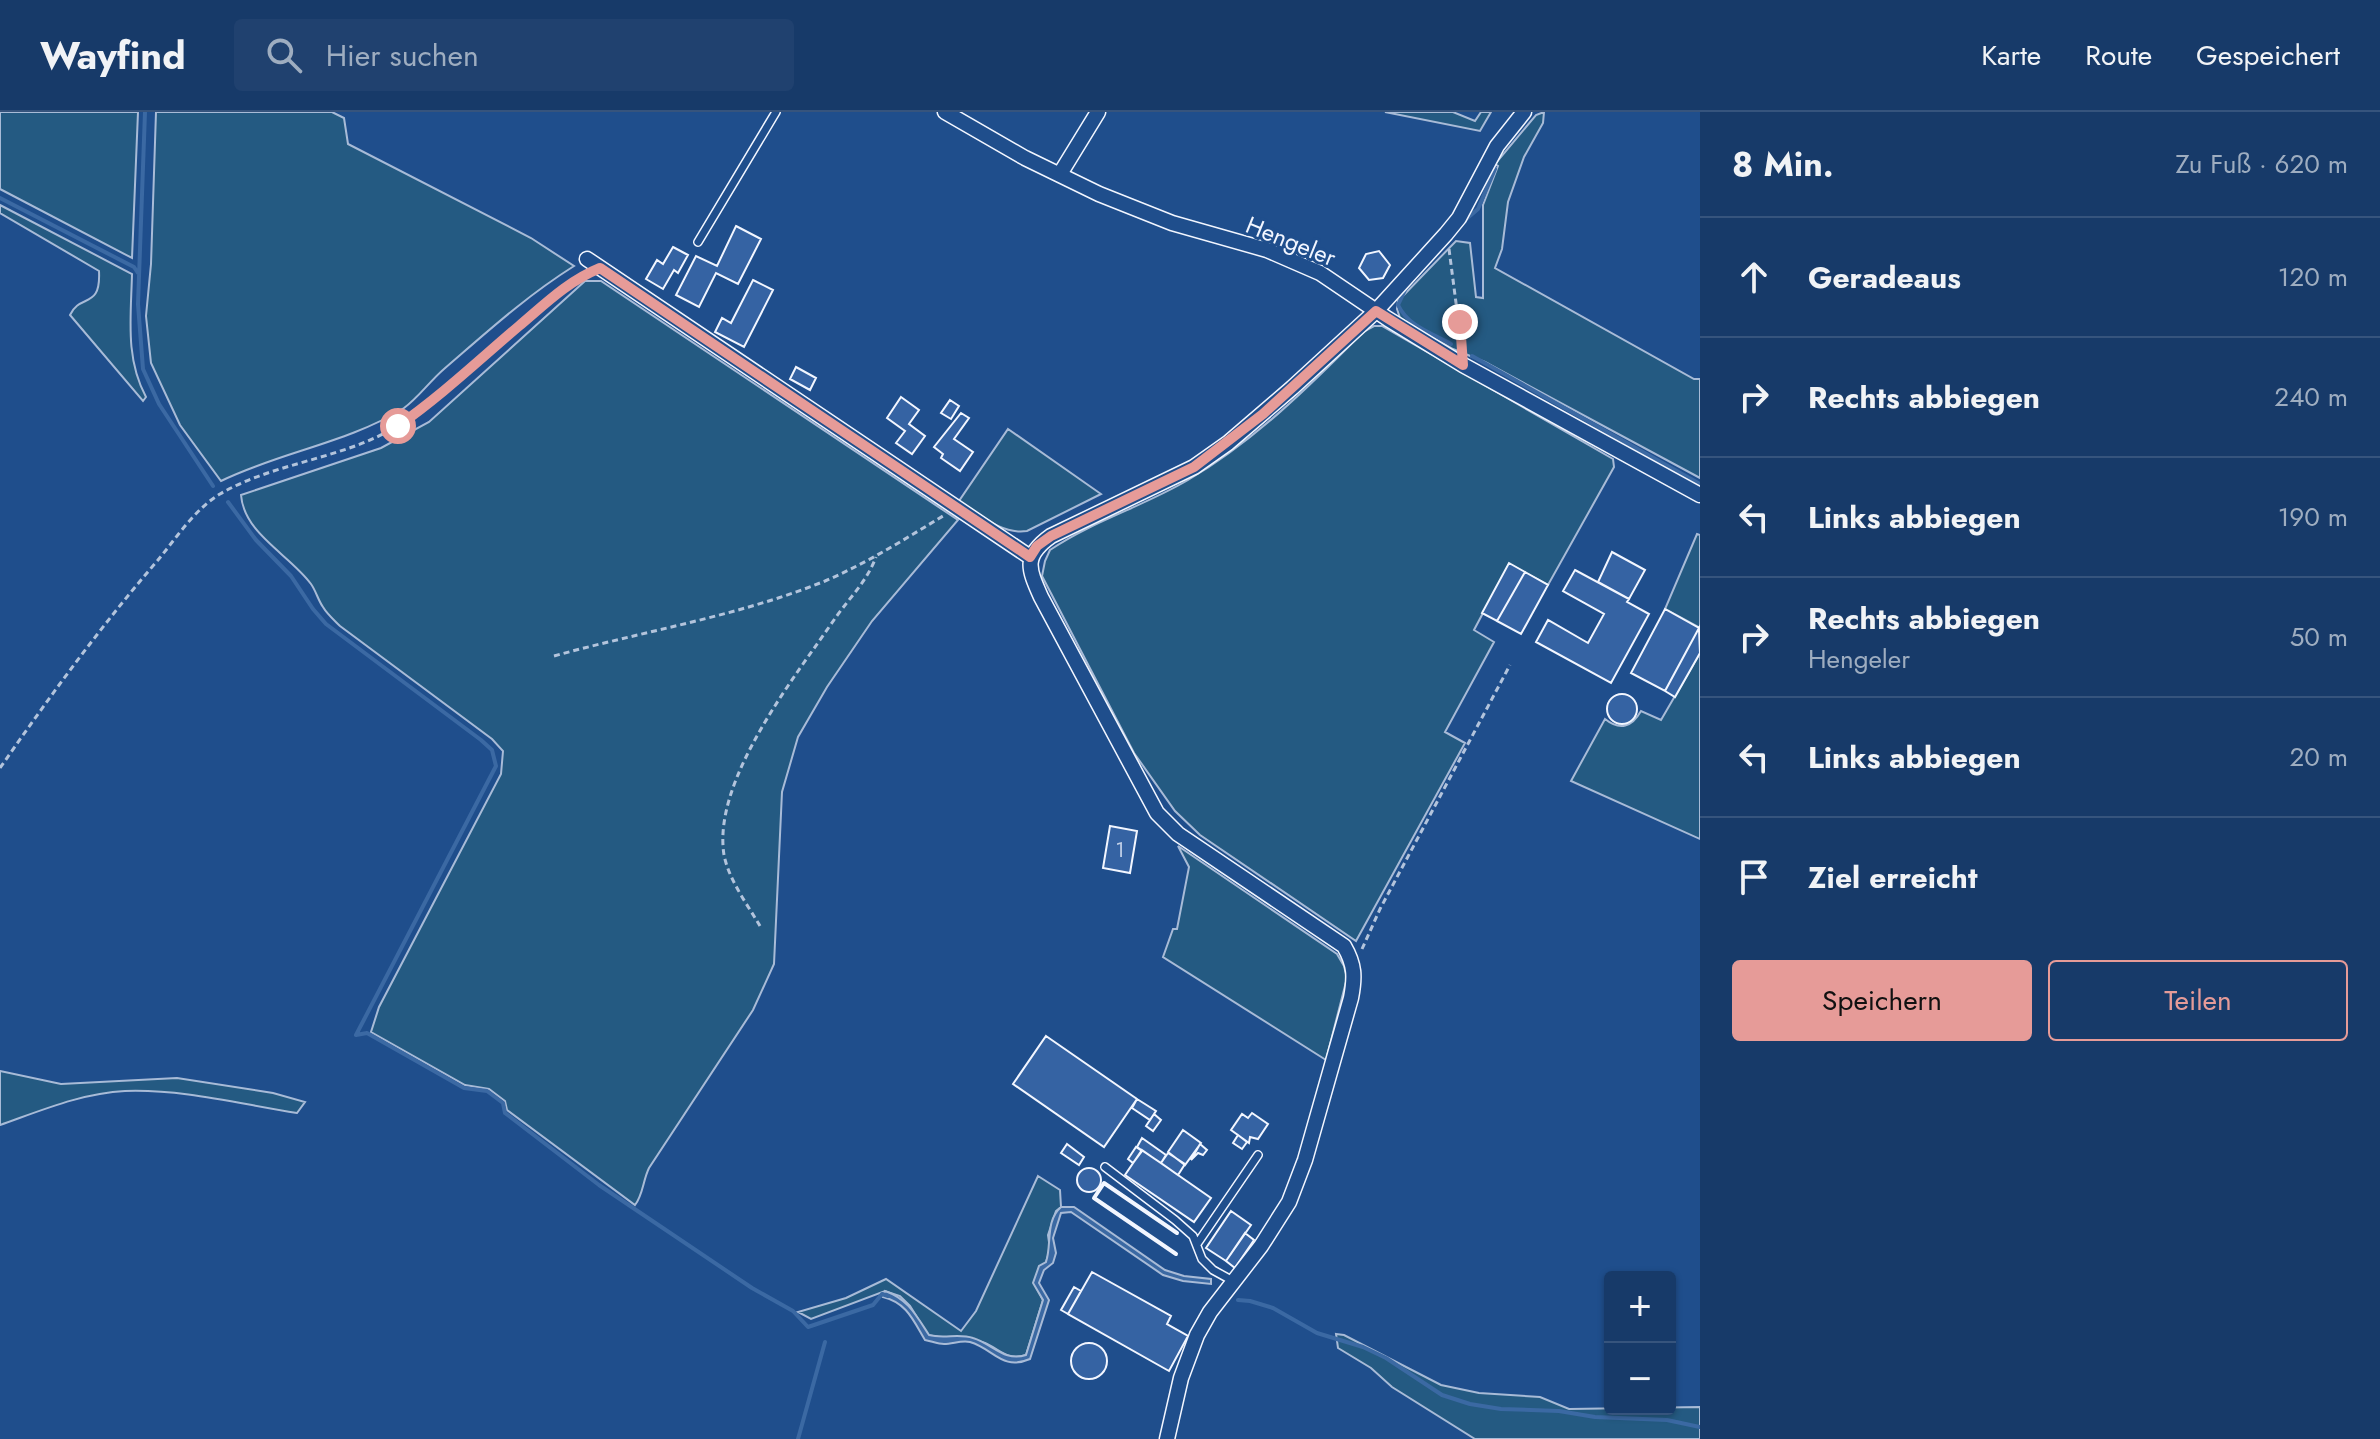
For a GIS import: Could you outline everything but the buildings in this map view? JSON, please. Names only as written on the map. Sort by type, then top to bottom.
[{"type":"street","name":"Hengeler","points":[[945,112],[1025,158],[1138,211],[1293,260],[1330,279],[1463,365],[1700,495]]},
{"type":"street","points":[[1060,174],[1098,112]]},
{"type":"street","points":[[1167,1439],[1189,1355],[1210,1312],[1276,1225],[1289,1202],[1305,1160],[1351,998],[1355,979],[1353,962],[1344,946],[1178,834],[1157,813],[1041,597],[1030,572],[1030,557],[1037,546],[1051,536],[1194,467],[1263,414],[1376,311],[1446,234],[1459,218],[1497,146],[1524,112]]},
{"type":"street","points":[[593,264],[1030,557]]},
{"type":"lane","points":[[698,242],[776,112]]},
{"type":"lane","points":[[1197,1244],[1258,1155]]},
{"type":"lane","points":[[1105,1167],[1193,1236],[1202,1259],[1213,1270],[1233,1281]]},
{"type":"path","points":[[1446,234],[1455,282],[1463,365]]},
{"type":"path","points":[[0,768],[58,684],[119,605],[200,510],[220,494],[244,483],[358,444],[398,426],[593,264]]},
{"type":"path","points":[[554,656],[778,598],[825,581],[876,557],[957,508]]},
{"type":"path","points":[[760,926],[735,884],[725,857],[723,832],[736,778],[761,730],[840,612],[869,576],[876,557]]},
{"type":"path","points":[[1353,962],[1510,665]]},
{"type":"shaded area","points":[[0,112],[138,112],[132,258],[0,189]]},
{"type":"shaded area","points":[[156,112],[332,112],[344,118],[348,144],[531,238],[574,266],[507,315],[404,408],[360,430],[221,481],[180,425],[151,363],[146,316],[151,264]]},
{"type":"shaded area","points":[[1385,112],[1453,112],[1475,121],[1481,112],[1491,112],[1480,131]]},
{"type":"shaded area","points":[[1544,112],[1543,123],[1524,157],[1508,202],[1502,249],[1495,268],[1694,379],[1700,379],[1700,478],[1485,362],[1453,349],[1400,318],[1398,301],[1456,241],[1470,243],[1476,297],[1483,298],[1483,205],[1498,166],[1495,164],[1536,115]]},
{"type":"shaded area","points":[[0,205],[132,274],[132,352],[146,397],[143,401],[70,315],[74,308],[97,291],[99,271],[0,213]]},
{"type":"shaded area","points":[[585,281],[601,281],[958,520],[872,621],[827,687],[798,737],[782,792],[774,964],[753,1010],[649,1168],[635,1205],[507,1110],[505,1101],[489,1089],[465,1085],[371,1032],[379,1007],[501,774],[503,751],[492,739],[340,626],[325,610],[302,573],[259,533],[244,509],[241,495],[381,448],[429,422]]},
{"type":"shaded area","points":[[1374,326],[1382,326],[1613,459],[1614,467],[1548,585],[1509,564],[1474,630],[1494,642],[1445,732],[1465,743],[1356,941],[1200,835],[1175,811],[1134,753],[1042,576],[1050,550],[1212,465],[1280,412],[1363,332]]},
{"type":"shaded area","points":[[1008,429],[1101,494],[1027,531],[1000,527],[959,501]]},
{"type":"shaded area","points":[[1697,534],[1700,535],[1700,628],[1665,609]]},
{"type":"shaded area","points":[[1700,653],[1700,839],[1571,781],[1605,719],[1625,726],[1634,721],[1641,711],[1661,720]]},
{"type":"shaded area","points":[[1178,846],[1337,954],[1347,978],[1326,1060],[1163,957],[1173,929],[1177,929],[1189,867]]},
{"type":"shaded area","points":[[0,1071],[61,1084],[177,1078],[273,1093],[305,1102],[297,1113],[190,1095],[147,1091],[109,1092],[77,1099],[0,1125]]},
{"type":"shaded area","points":[[1038,1176],[1060,1190],[1061,1207],[1056,1211],[1048,1235],[1050,1249],[1046,1262],[1034,1283],[1043,1300],[1026,1355],[1009,1356],[978,1341],[928,1335],[910,1306],[900,1296],[885,1291],[811,1319],[798,1312],[846,1298],[886,1279],[961,1331],[976,1311]]},
{"type":"shaded area","points":[[1061,1207],[1074,1207],[1165,1270],[1211,1279],[1211,1284],[1163,1275],[1071,1212],[1061,1213],[1053,1238],[1056,1253],[1053,1263],[1044,1270],[1039,1283],[1049,1300],[1030,1359],[1005,1361],[970,1342],[944,1344],[925,1340],[904,1308],[883,1297],[885,1291],[906,1303],[929,1335],[968,1337],[1011,1356],[1026,1355],[1043,1300],[1033,1283],[1039,1266],[1046,1262],[1051,1226]]},
{"type":"shaded area","points":[[1336,1334],[1344,1335],[1441,1385],[1479,1393],[1540,1397],[1569,1409],[1604,1408],[1604,1415],[1676,1415],[1676,1407],[1700,1407],[1700,1439],[1475,1439],[1392,1387],[1371,1368],[1338,1348]]},
{"type":"waterway","points":[[145,112],[138,304],[143,369],[159,404],[213,486]]},
{"type":"waterway","points":[[1464,221],[1478,209],[1495,169]]},
{"type":"waterway","points":[[0,198],[134,267],[138,273]]},
{"type":"waterway","points":[[1406,288],[1398,305],[1402,312],[1421,328],[1451,344]]},
{"type":"waterway","points":[[1472,356],[1700,484]]},
{"type":"waterway","points":[[228,502],[256,540],[291,576],[326,624],[481,740],[492,750],[496,766],[356,1035],[367,1033],[464,1088],[487,1091],[503,1103],[505,1113],[599,1185],[752,1288],[793,1311],[808,1327],[873,1305],[882,1294],[888,1296]]},
{"type":"waterway","points":[[1238,1300],[1273,1308],[1317,1333],[1363,1347],[1386,1358],[1442,1395],[1470,1404],[1595,1417],[1667,1420],[1700,1427]]},
{"type":"waterway","points":[[798,1439],[825,1342]]},
{"type":"wall","points":[[1176,1254],[1094,1198],[1104,1183],[1177,1233]]},
{"type":"route","points":[[398,426],[577,278],[600,268],[1030,557],[1037,546],[1051,536],[1162,484],[1194,467],[1228,443],[1376,311],[1463,365],[1460,322]]}]
